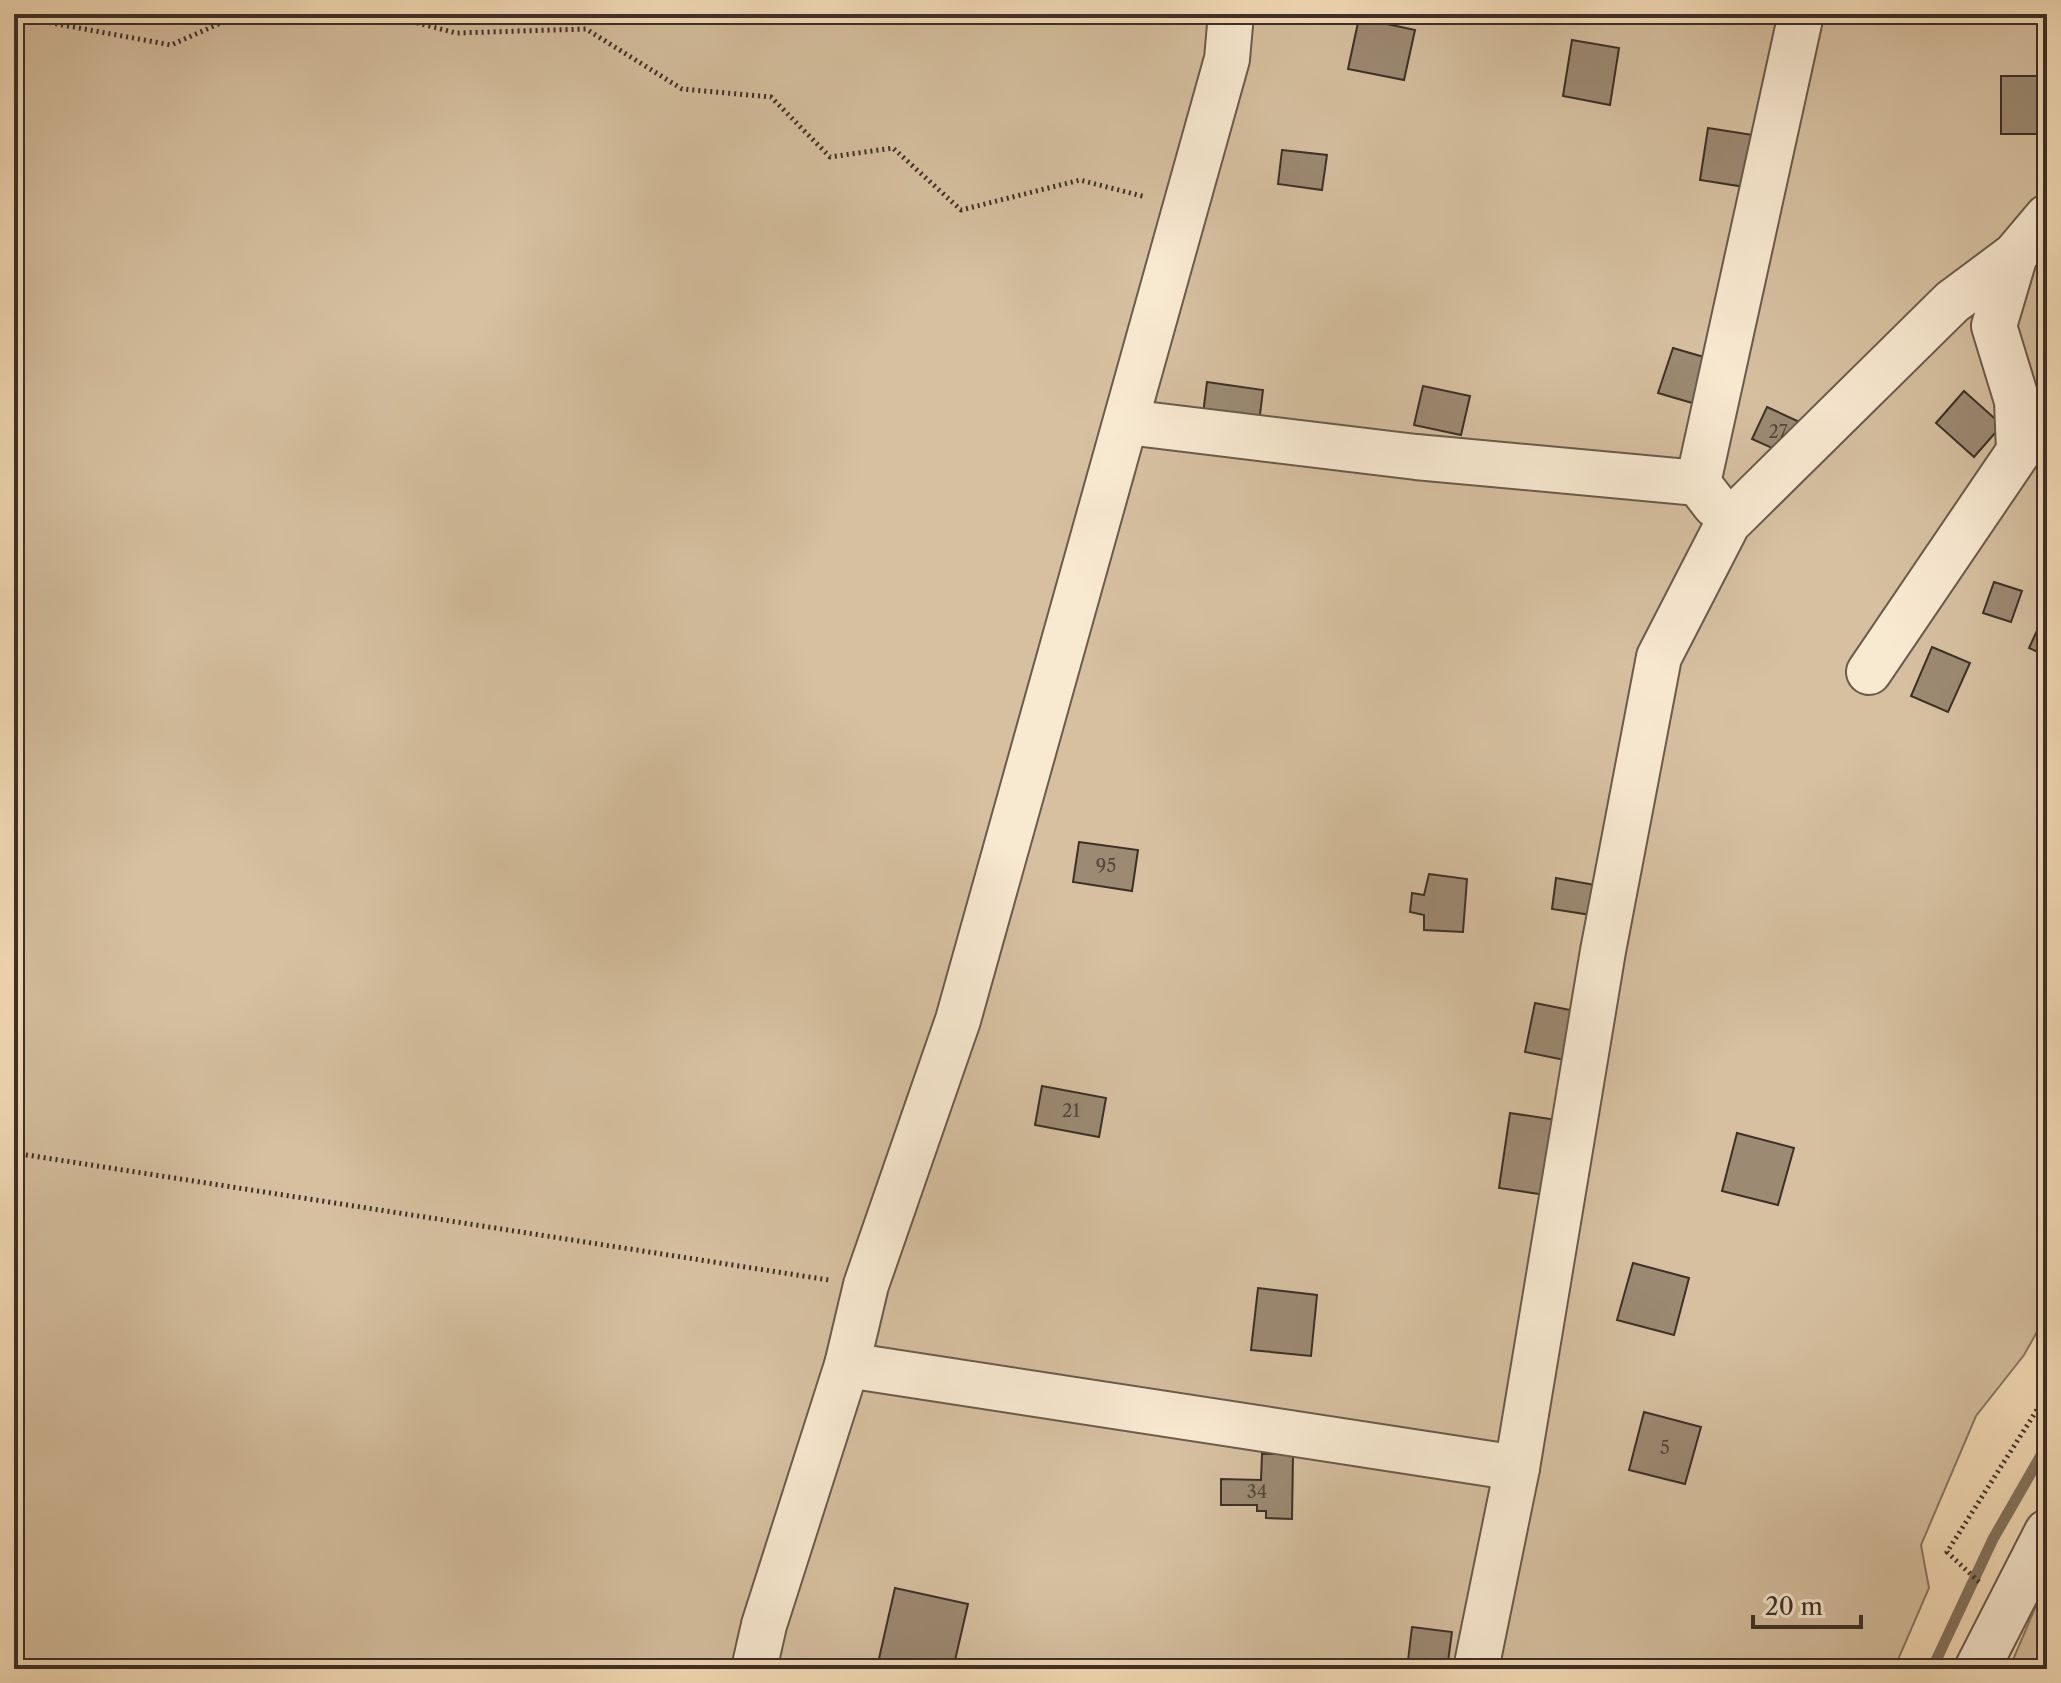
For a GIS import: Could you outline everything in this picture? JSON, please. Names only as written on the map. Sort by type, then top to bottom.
[{"type":"lane","points":[[754,1669],[764,1625],[847,1365],[866,1285],[958,1020],[1227,59],[1231,14]]},
{"type":"lane","points":[[1698,483],[1801,14]]},
{"type":"lane","points":[[1476,1669],[1517,1468],[1603,951],[1659,657],[1728,523],[1952,302],[2015,255],[2047,217]]},
{"type":"lane","points":[[1869,672],[2019,451],[2017,401],[1994,326],[2015,255]]},
{"type":"lane","points":[[1127,422],[1416,457],[1698,483],[1728,523]]},
{"type":"lane","points":[[847,1365],[1517,1468]]},
{"type":"lane","points":[[1977,1669],[2047,1532]]},
{"type":"path","points":[[14,16],[171,45],[241,14]]},
{"type":"path","points":[[382,14],[456,33],[586,29],[682,89],[771,97],[830,157],[893,148],[961,210],[1080,180],[1186,207]]},
{"type":"path","points":[[14,1153],[866,1285]]},
{"type":"path","points":[[1989,1591],[1957,1565],[1947,1552],[2047,1394]]},
{"type":"shaded area","points":[[14,14],[2047,14],[2047,1314],[2024,1355],[1976,1416],[1921,1545],[1929,1588],[1894,1669],[14,1669]]},
{"type":"shaded area","points":[[2047,1580],[2047,1669],[2009,1669]]},
{"type":"building","points":[[1359,18],[1415,30],[1404,80],[1348,69]]},
{"type":"building","points":[[1572,40],[1619,48],[1610,105],[1563,96]]},
{"type":"building","points":[[2001,76],[2047,76],[2047,134],[2001,134]]},
{"type":"building","points":[[1708,128],[1753,135],[1745,187],[1700,180]]},
{"type":"building","points":[[1282,150],[1327,155],[1322,190],[1278,184]]},
{"type":"building","points":[[1673,348],[1714,360],[1699,405],[1658,393]]},
{"type":"building","points":[[1207,382],[1263,390],[1258,430],[1202,422]]},
{"type":"building","points":[[1423,386],[1470,396],[1461,435],[1414,425]]},
{"type":"building","points":[[1964,391],[2002,425],[1974,457],[1936,423]]},
{"type":"building","points":[[1767,407],[1804,424],[1790,456],[1752,439]]},
{"type":"building","points":[[1994,582],[2022,591],[2011,622],[1983,613]]},
{"type":"building","points":[[2041,622],[2047,625],[2047,656],[2029,648]]},
{"type":"building","points":[[1932,647],[1970,663],[1948,712],[1911,696]]},
{"type":"building","points":[[1079,842],[1138,850],[1132,891],[1073,882]]},
{"type":"building","points":[[1429,874],[1467,879],[1463,932],[1424,930],[1424,915],[1410,912],[1412,893],[1424,895]]},
{"type":"building","points":[[1556,878],[1595,885],[1591,915],[1552,909]]},
{"type":"building","points":[[1535,1003],[1585,1013],[1575,1062],[1525,1052]]},
{"type":"building","points":[[1042,1086],[1106,1098],[1099,1137],[1035,1125]]},
{"type":"building","points":[[1510,1113],[1557,1120],[1546,1195],[1499,1188]]},
{"type":"building","points":[[1737,1133],[1794,1148],[1778,1205],[1722,1191]]},
{"type":"building","points":[[1633,1263],[1689,1278],[1674,1335],[1617,1320]]},
{"type":"building","points":[[1258,1288],[1317,1295],[1311,1356],[1251,1350]]},
{"type":"building","points":[[1644,1412],[1701,1427],[1685,1484],[1629,1470]]},
{"type":"building","points":[[1262,1454],[1293,1454],[1292,1519],[1266,1518],[1266,1511],[1257,1511],[1257,1505],[1221,1505],[1221,1479],[1261,1480]]},
{"type":"building","points":[[895,1588],[968,1604],[953,1669],[908,1669],[878,1663]]},
{"type":"building","points":[[1412,1627],[1452,1632],[1447,1669],[1407,1669]]},
{"type":"waterway","points":[[1932,1669],[1993,1539],[2047,1445]]}]
